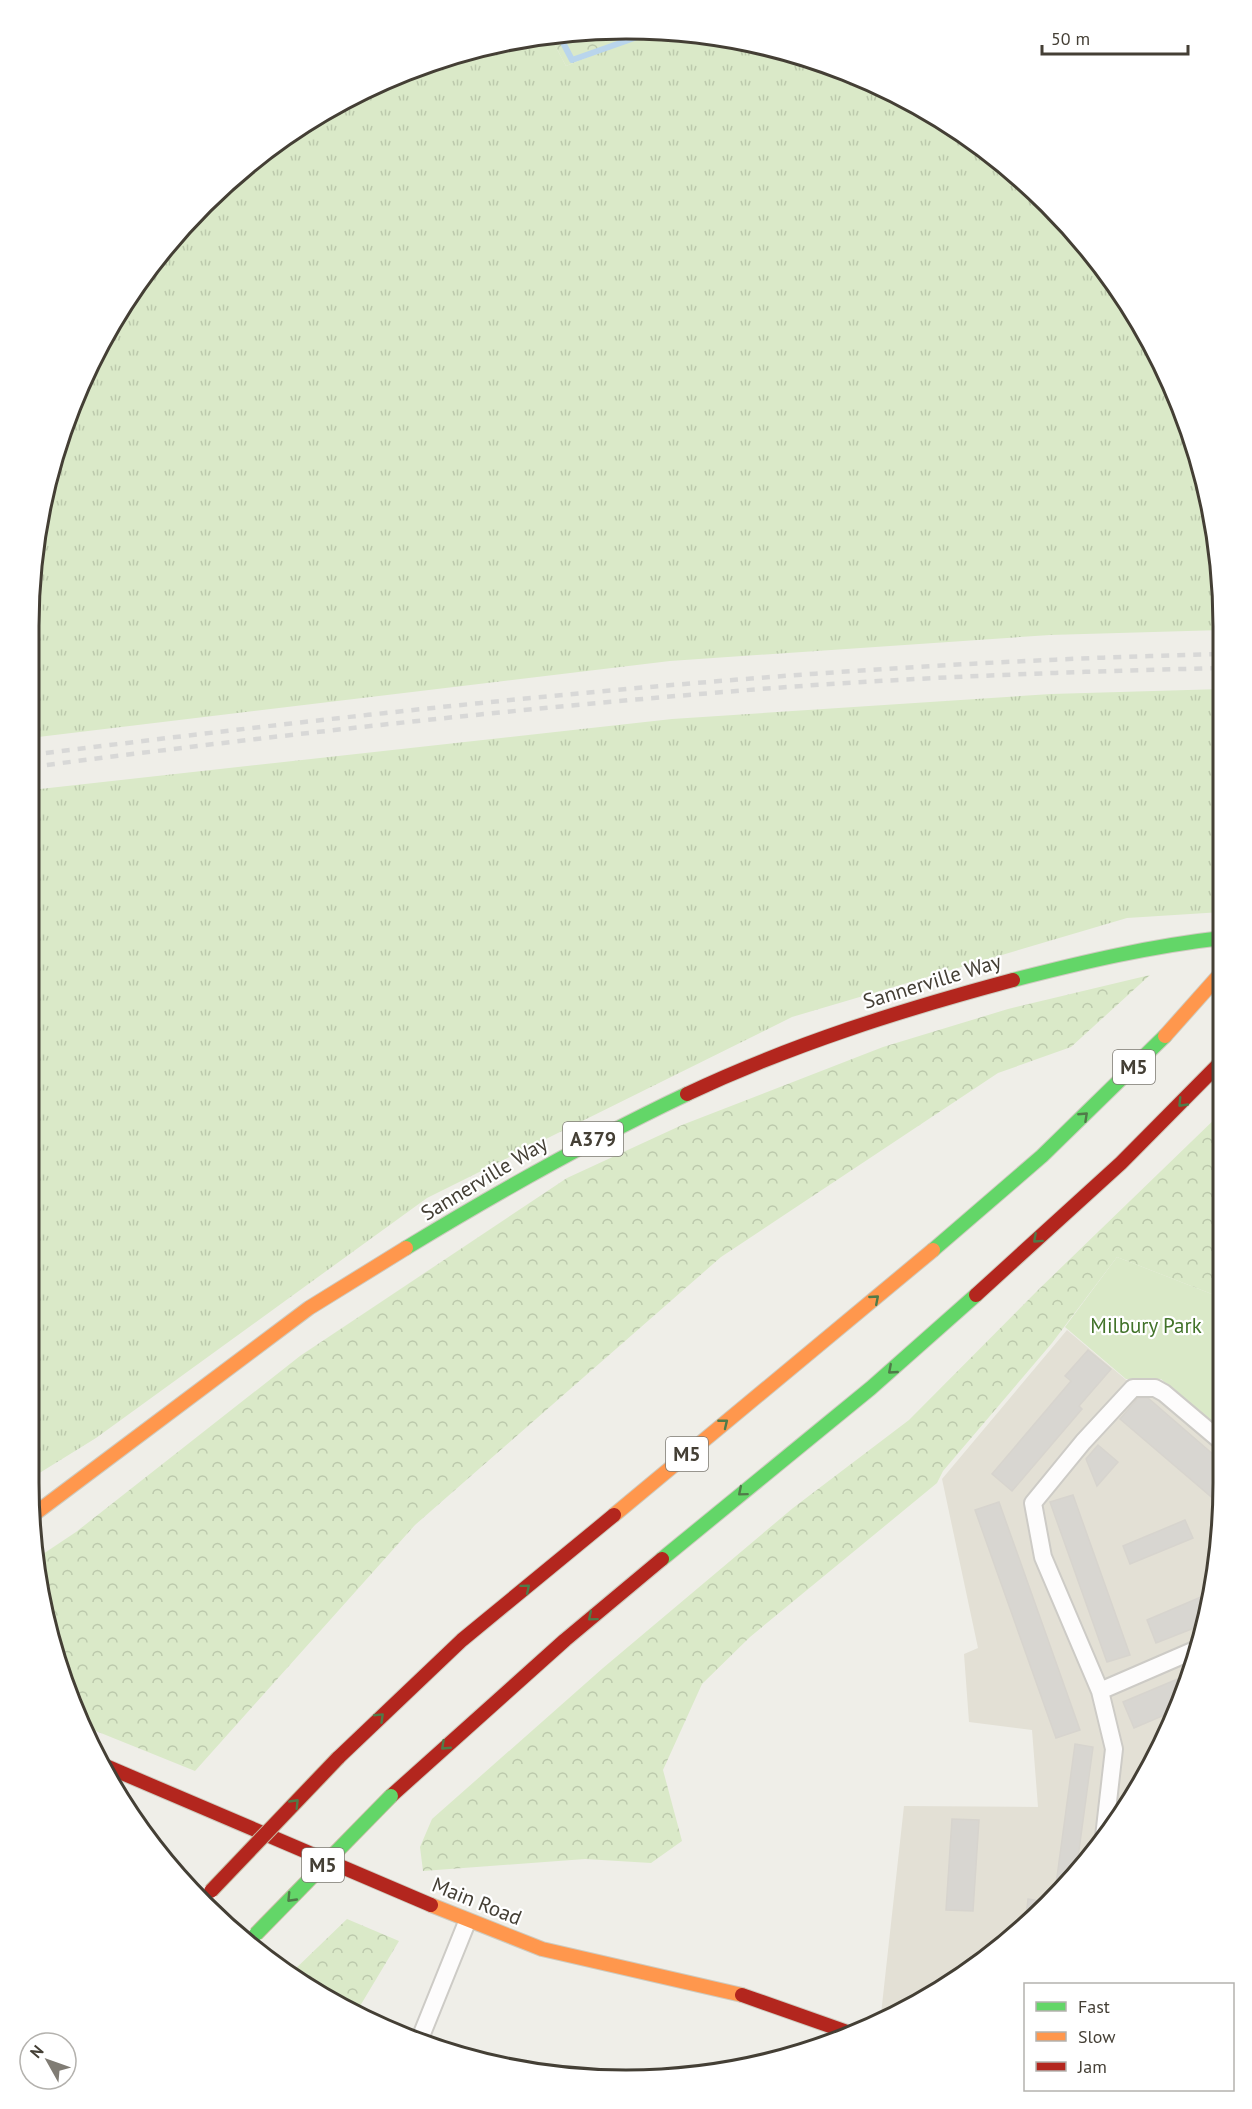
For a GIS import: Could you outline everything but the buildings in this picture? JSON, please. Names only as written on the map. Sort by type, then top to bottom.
[{"type":"main road","name":"Sannerville Way","points":[[40,1510],[309,1308],[518,1180],[617,1127],[743,1068],[809,1042],[903,1011],[1092,959],[1168,944],[1213,939]]},
{"type":"main road","name":"M5","points":[[208,1895],[338,1758],[462,1640],[863,1310],[1042,1156],[1164,1037],[1213,982]]},
{"type":"main road","name":"M5","points":[[254,1936],[391,1796],[564,1640],[871,1389],[1080,1200],[1159,1126],[1213,1070]]},
{"type":"main road","name":"Main Road","points":[[114,1769],[246,1824],[467,1922],[542,1949],[723,1989],[840,2029]]},
{"type":"street","points":[[1110,1815],[1114,1749],[1100,1691],[1043,1557],[1033,1503],[1083,1442],[1133,1388],[1155,1388],[1164,1393],[1213,1434]]},
{"type":"street","points":[[1100,1691],[1188,1653]]},
{"type":"street","points":[[421,2033],[467,1922]]},
{"type":"shaded area","points":[[1067,1330],[1138,1390],[1152,1392],[1213,1444],[1212,1521],[1208,1560],[1193,1635],[1168,1708],[1134,1777],[1092,1840],[1041,1898],[983,1949],[952,1971],[881,2011],[904,1806],[1038,1807],[1032,1730],[969,1722],[964,1654],[978,1648],[942,1479]]},
{"type":"green space","points":[[632,39],[703,44],[778,59],[851,84],[920,118],[983,160],[1013,185],[1041,211],[1092,269],[1134,332],[1168,401],[1182,437],[1202,511],[1212,588],[1213,630],[1050,635],[670,661],[39,737],[40,588],[50,511],[59,474],[70,437],[100,366],[118,332],[160,269],[211,211],[269,160],[300,138],[366,100],[437,70],[511,50],[554,43],[566,66]]},
{"type":"green space","points":[[632,39],[566,66],[554,43]]},
{"type":"green space","points":[[1213,689],[1213,913],[1127,918],[792,1017],[427,1198],[96,1438],[39,1473],[39,789],[672,719],[1051,694]]},
{"type":"green space","points":[[1150,975],[1071,1047],[998,1073],[721,1257],[415,1525],[195,1771],[94,1730],[70,1672],[59,1635],[50,1598],[43,1554],[76,1532],[300,1356],[567,1178],[682,1125],[883,1047],[1008,1009]]},
{"type":"green space","points":[[1213,1121],[1213,1294],[1117,1257],[1052,1343],[943,1471],[937,1483],[750,1637],[702,1684],[663,1770],[682,1841],[651,1863],[585,1859],[423,1871],[420,1847],[432,1819],[603,1668],[793,1508],[909,1420],[1038,1290]]},
{"type":"green space","name":"Milbury Park","points":[[1117,1257],[1213,1294],[1213,1424],[1161,1379],[1126,1379],[1065,1327]]},
{"type":"green space","points":[[347,1919],[399,1941],[360,2006],[296,1968]]},
{"type":"waterway","points":[[563,43],[572,60],[631,39]]},
{"type":"railway","points":[[39,754],[327,719],[625,689],[924,667],[1213,654]]},
{"type":"railway","points":[[39,766],[377,725],[724,692],[973,676],[1213,668]]},
{"type":"traffic: fast","points":[[1013,980],[1117,955],[1213,939]]},
{"type":"traffic: fast","points":[[933,1250],[1042,1156],[1165,1036]]},
{"type":"traffic: fast","points":[[406,1248],[545,1167],[687,1094]]},
{"type":"traffic: fast","points":[[662,1559],[871,1388],[976,1295]]},
{"type":"traffic: fast","points":[[256,1934],[391,1796]]},
{"type":"traffic: slow","points":[[1165,1036],[1213,982]]},
{"type":"traffic: slow","points":[[40,1510],[309,1308],[406,1248]]},
{"type":"traffic: slow","points":[[614,1515],[933,1250]]},
{"type":"traffic: slow","points":[[431,1905],[542,1949],[742,1995]]},
{"type":"traffic: jam","points":[[687,1094],[807,1044],[930,1003],[1013,980]]},
{"type":"traffic: jam","points":[[976,1295],[1121,1163],[1213,1070]]},
{"type":"traffic: jam","points":[[338,1758],[462,1640],[614,1515]]},
{"type":"traffic: jam","points":[[391,1796],[565,1640],[662,1559]]},
{"type":"traffic: jam","points":[[211,1891],[338,1758]]},
{"type":"traffic: jam","points":[[114,1770],[431,1905]]},
{"type":"traffic: jam","points":[[742,1995],[840,2029]]}]
